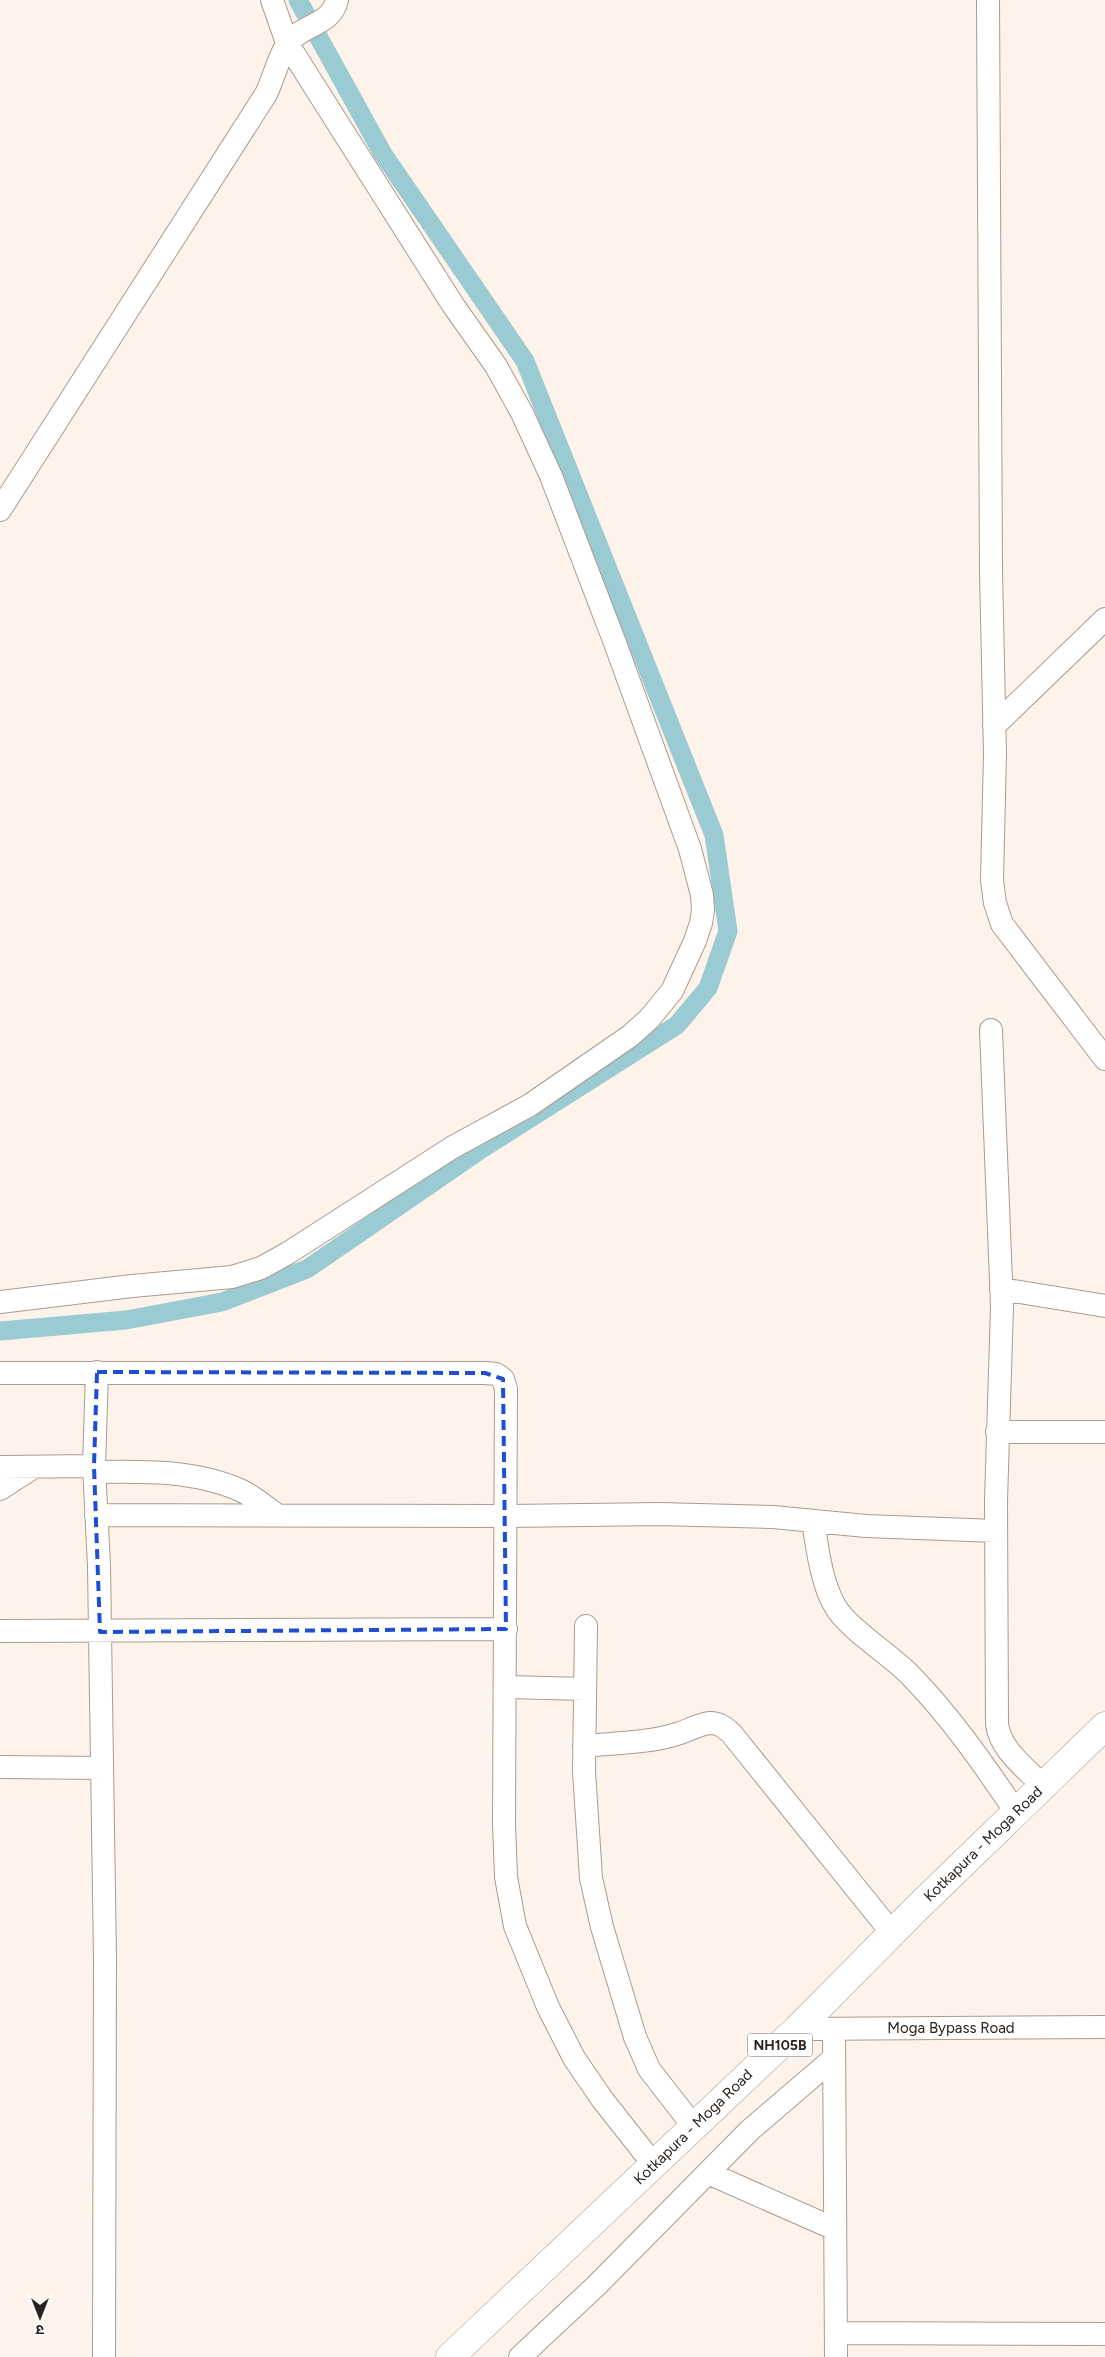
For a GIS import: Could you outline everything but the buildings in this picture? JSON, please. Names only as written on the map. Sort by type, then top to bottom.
[{"type":"highway","name":"Kotkapura - Moga Road","points":[[450,2357],[797,2028],[1105,1726]]},
{"type":"street","points":[[0,1302],[132,1286],[232,1277],[261,1268],[288,1253],[452,1146],[530,1105],[630,1036],[649,1019],[672,991],[701,923],[702,895],[690,849],[615,643],[551,476],[522,413],[496,366],[453,305],[290,40],[272,0]]},
{"type":"street","points":[[0,510],[266,94],[290,40],[323,20],[335,8],[337,0]]},
{"type":"street","points":[[988,0],[989,372],[994,726],[992,880],[995,903],[1002,924],[1105,1059]]},
{"type":"street","points":[[994,726],[1105,619]]},
{"type":"street","points":[[991,1030],[1001,1289],[996,1531],[998,1734],[1003,1744],[1043,1786]]},
{"type":"street","points":[[1001,1289],[1105,1306]]},
{"type":"street","points":[[97,1372],[94,1469],[100,1632],[105,1958],[104,2357]]},
{"type":"street","points":[[0,1373],[496,1374],[503,1379],[506,1389],[507,1516],[504,1824],[506,1878],[515,1926],[548,2007],[574,2058],[602,2099],[654,2165]]},
{"type":"street","points":[[997,1432],[1105,1432]]},
{"type":"street","points":[[0,1467],[166,1472],[206,1480],[243,1492],[277,1515]]},
{"type":"street","points":[[0,1489],[34,1467]]},
{"type":"street","points":[[96,1515],[507,1516],[660,1514],[773,1517],[866,1526],[996,1531]]},
{"type":"street","points":[[813,1522],[824,1577],[836,1608],[851,1625],[886,1652],[912,1676],[980,1758],[1016,1812]]},
{"type":"street","points":[[586,1626],[584,1746],[586,1834],[591,1878],[613,1968],[635,2037],[649,2070],[694,2127]]},
{"type":"street","points":[[0,1631],[506,1629]]},
{"type":"street","points":[[505,1687],[585,1689]]},
{"type":"street","points":[[584,1746],[647,1740],[677,1734],[703,1724],[722,1725],[731,1733],[892,1933]]},
{"type":"street","points":[[0,1767],[102,1768]]},
{"type":"street","name":"Moga Bypass Road","points":[[797,2028],[1105,2027]]},
{"type":"street","points":[[834,2028],[836,2357]]},
{"type":"street","points":[[520,2357],[596,2286],[750,2130],[834,2058]]},
{"type":"street","points":[[708,2172],[835,2229]]},
{"type":"street","points":[[836,2333],[1105,2334]]},
{"type":"highlighted area","points":[[97,1372],[485,1373],[503,1379],[506,1629],[100,1632],[94,1466]]},
{"type":"waterway","points":[[0,1331],[126,1320],[222,1302],[307,1269],[483,1148],[677,1025],[708,988],[728,931],[714,835],[525,361],[383,154],[298,0]]}]
